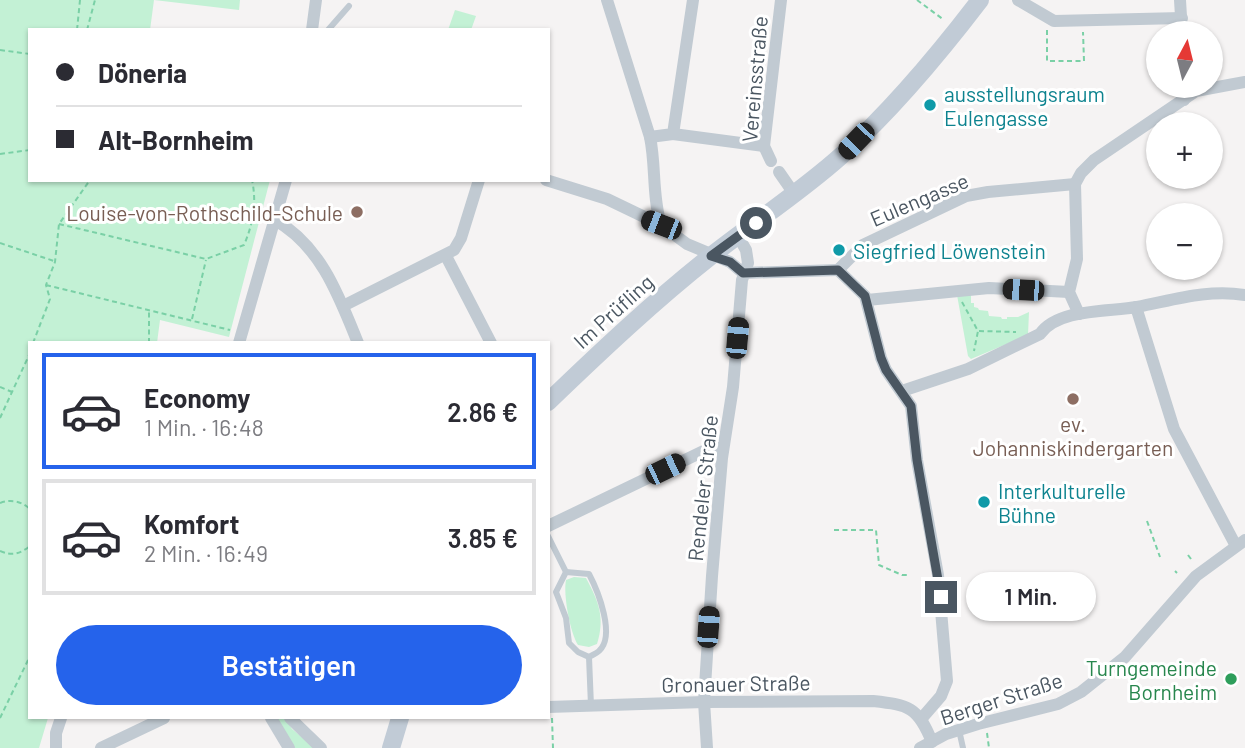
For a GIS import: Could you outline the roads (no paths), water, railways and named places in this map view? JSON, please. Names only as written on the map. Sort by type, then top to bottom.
[{"type":"main road","name":"Im Prüfling","points":[[550,400],[597,355],[711,256],[795,195],[844,153],[885,113],[980,0]]},
{"type":"main road","points":[[391,748],[400,719]]},
{"type":"street","points":[[313,28],[316,0]]},
{"type":"street","points":[[607,0],[650,137],[654,158],[655,206],[661,225]]},
{"type":"street","points":[[673,134],[693,0]]},
{"type":"street","name":"Vereinsstraße","points":[[781,0],[764,146],[795,195]]},
{"type":"street","points":[[1018,0],[1055,21],[1182,18],[1180,0]]},
{"type":"street","points":[[1079,314],[1069,292],[1077,259],[1075,184],[1081,173],[1094,160],[1196,91],[1245,82]]},
{"type":"street","points":[[650,137],[673,134],[764,146]]},
{"type":"street","points":[[550,181],[607,199],[661,225],[687,244],[730,262],[743,273],[838,270],[865,296],[886,370],[911,406],[917,460],[935,552],[947,681],[941,696],[922,718],[932,741]]},
{"type":"street","points":[[240,341],[285,182]]},
{"type":"street","points":[[342,306],[454,250],[461,238],[478,182]]},
{"type":"street","name":"Eulengasse","points":[[838,270],[863,245],[966,196],[1075,184]]},
{"type":"street","points":[[275,220],[290,229],[312,249],[357,341]]},
{"type":"street","name":"Rendeler Straße","points":[[707,748],[704,702],[723,448],[733,387],[743,273],[748,263],[746,250],[738,236]]},
{"type":"street","points":[[446,256],[490,341]]},
{"type":"street","points":[[867,300],[989,288],[1069,292]]},
{"type":"street","points":[[902,391],[968,369],[1040,334],[1045,327],[1079,314],[1102,309],[1136,307],[1210,293],[1245,295]]},
{"type":"street","points":[[1136,307],[1174,429],[1240,543]]},
{"type":"street","points":[[550,525],[710,448],[723,448]]},
{"type":"street","name":"Berger Straße","points":[[920,748],[959,730],[1046,707],[1081,692],[1125,657],[1196,576],[1240,543]]},
{"type":"street","name":"Gronauer Straße","points":[[550,712],[591,706],[704,702],[873,701],[893,703],[922,718]]},
{"type":"street","points":[[56,748],[56,733],[61,719]]},
{"type":"street","points":[[101,748],[162,719]]},
{"type":"street","points":[[272,719],[289,748]]},
{"type":"street","points":[[291,719],[321,748]]},
{"type":"lane","points":[[330,28],[349,6]]},
{"type":"lane","points":[[550,540],[566,572]]},
{"type":"lane","points":[[566,572],[589,574],[601,597],[605,624],[604,642],[601,650],[589,657]]},
{"type":"lane","points":[[566,572],[556,592],[566,618],[569,643],[578,652],[589,657]]},
{"type":"lane","points":[[589,657],[591,706]]},
{"type":"lane","points":[[959,730],[963,748]]},
{"type":"place","name":"ausstellungsraum Eulengasse","points":[[930,105]]},
{"type":"place","name":"Louise-von-Rothschild-Schule","points":[[357,212]]},
{"type":"place","name":"Siegfried Löwenstein","points":[[839,250]]},
{"type":"place","name":"ev. Johanniskindergarten","points":[[1073,399]]},
{"type":"place","name":"Interkulturelle Bühne","points":[[984,502]]},
{"type":"place","name":"Turngemeinde Bornheim","points":[[1231,679]]}]
